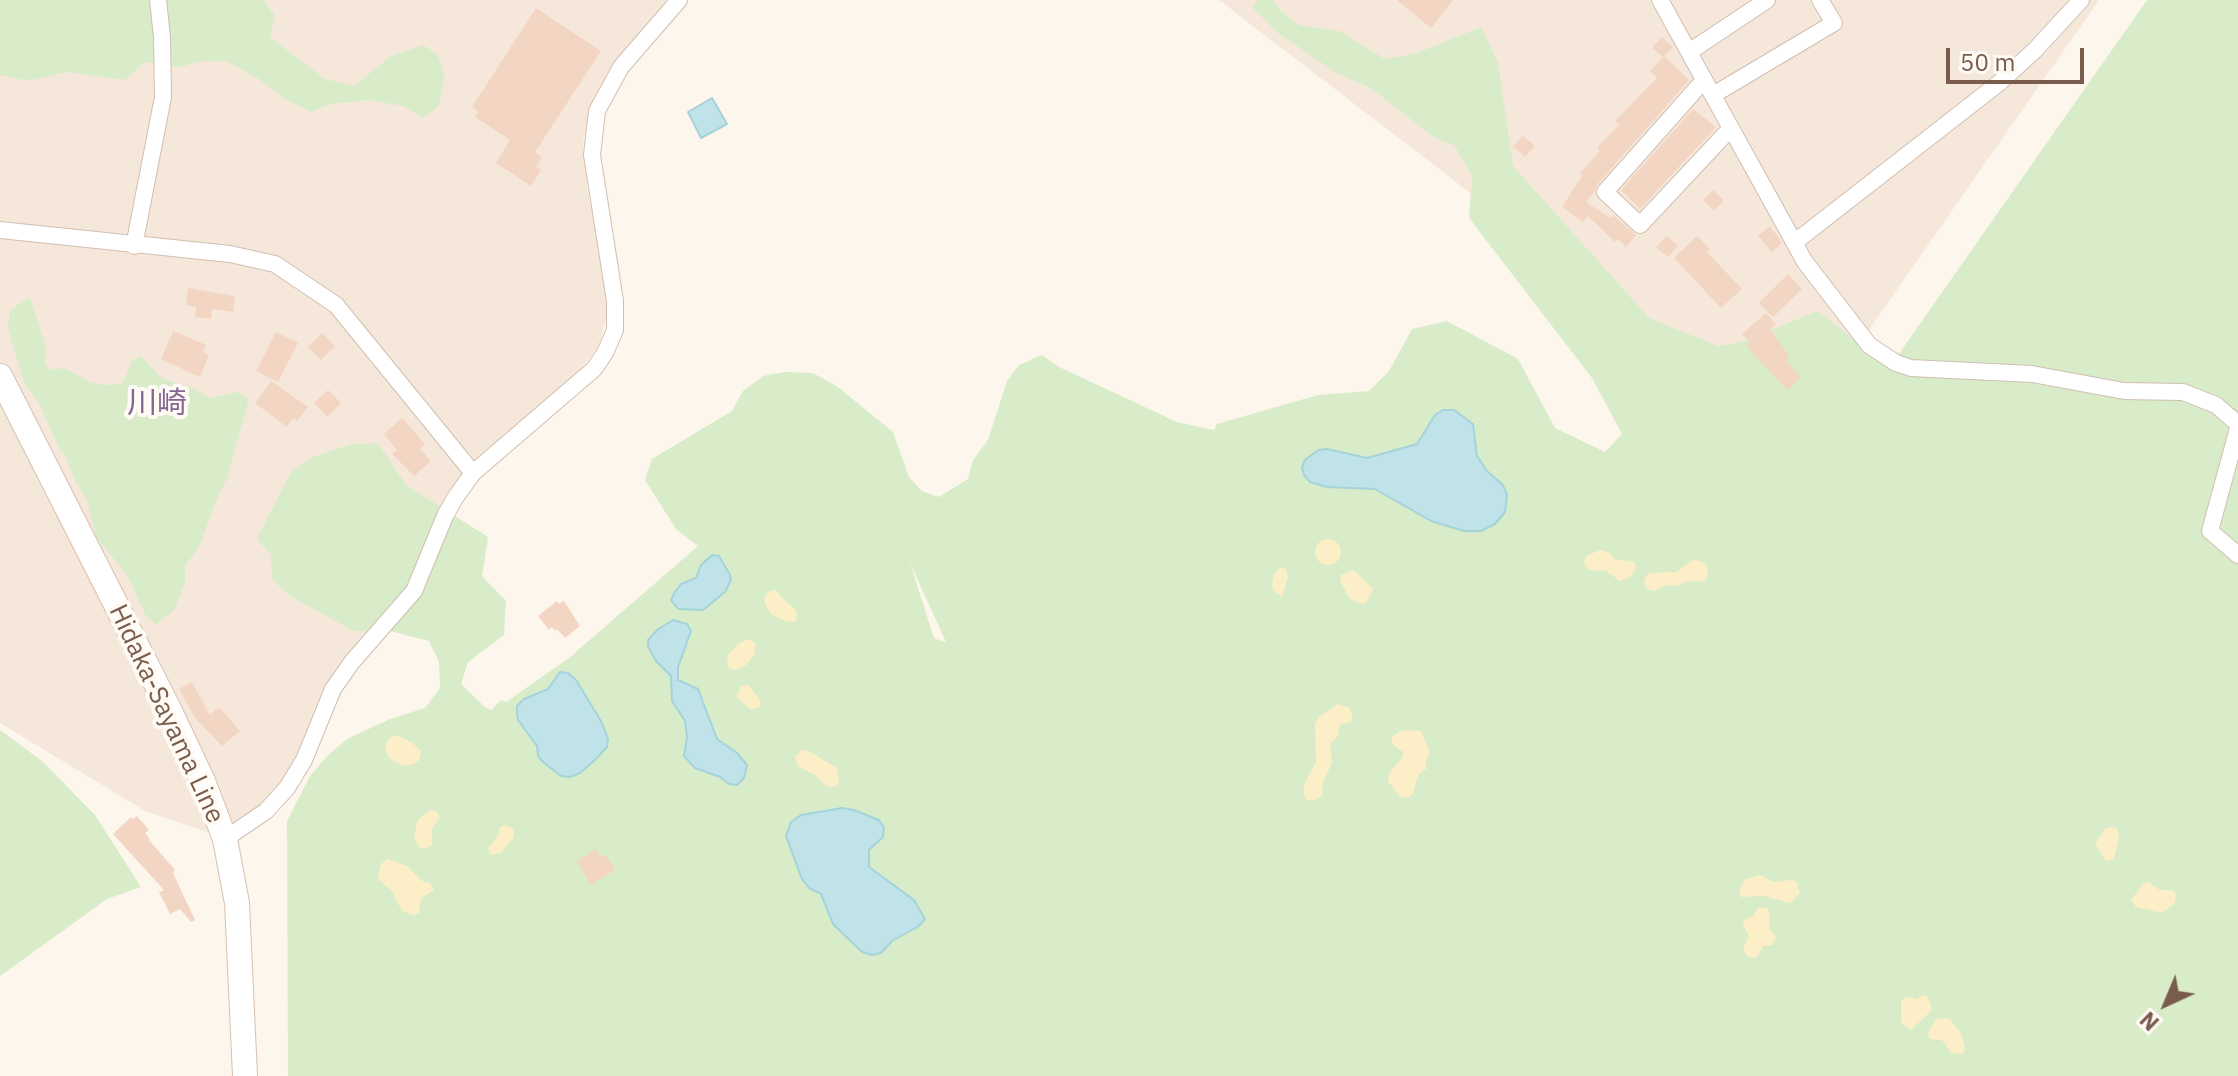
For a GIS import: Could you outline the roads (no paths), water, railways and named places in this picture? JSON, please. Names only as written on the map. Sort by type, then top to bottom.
[{"type":"main road","name":"Hidaka-Sayama Line","points":[[0,376],[170,711],[203,781],[225,839],[237,903],[245,1076]]},
{"type":"street","points":[[134,246],[163,97],[158,0]]},
{"type":"street","points":[[225,839],[266,811],[287,788],[304,760],[333,689],[352,662],[414,591],[445,516],[473,473],[594,369],[605,353],[615,330],[615,301],[592,155],[597,111],[621,67],[679,0]]},
{"type":"street","points":[[1660,0],[1805,262],[1858,335],[1896,363],[1929,370],[2032,374],[2124,391],[2183,392],[2216,405],[2238,426],[2210,531],[2238,555]]},
{"type":"street","points":[[1689,52],[1767,0]]},
{"type":"street","points":[[1713,95],[1834,23],[1820,0]]},
{"type":"street","points":[[1795,242],[1999,83],[2035,50],[2081,0]]},
{"type":"street","points":[[1704,80],[1605,192],[1640,225],[1731,128]]},
{"type":"street","points":[[0,230],[230,254],[275,264],[336,305],[473,473]]},
{"type":"water","points":[[712,98],[727,124],[701,138],[688,112]]},
{"type":"water","points":[[1443,410],[1454,410],[1473,424],[1477,456],[1487,471],[1503,485],[1507,495],[1505,512],[1495,524],[1481,531],[1464,531],[1431,521],[1375,489],[1327,487],[1310,482],[1304,475],[1302,467],[1305,460],[1318,450],[1327,449],[1367,458],[1417,444],[1435,415]]},
{"type":"water","points":[[712,555],[719,556],[730,575],[725,592],[703,610],[678,609],[671,600],[675,592],[681,584],[696,578],[701,565]]},
{"type":"water","points":[[673,620],[687,624],[691,631],[678,667],[678,680],[698,689],[717,739],[737,753],[747,765],[744,778],[737,785],[695,768],[684,756],[687,737],[685,721],[672,701],[671,676],[656,661],[648,646],[648,640],[657,630]]},
{"type":"water","points":[[560,672],[568,673],[576,680],[601,721],[608,739],[607,747],[596,759],[580,773],[570,777],[561,776],[543,762],[517,714],[517,706],[524,699],[548,689]]},
{"type":"water","points":[[842,808],[879,820],[884,828],[883,837],[869,850],[869,867],[914,900],[925,919],[919,926],[892,941],[881,953],[872,955],[862,952],[833,924],[821,894],[809,888],[802,879],[786,836],[791,822],[801,815]]},
{"type":"district","name":"川崎","points":[[157,404]]}]
